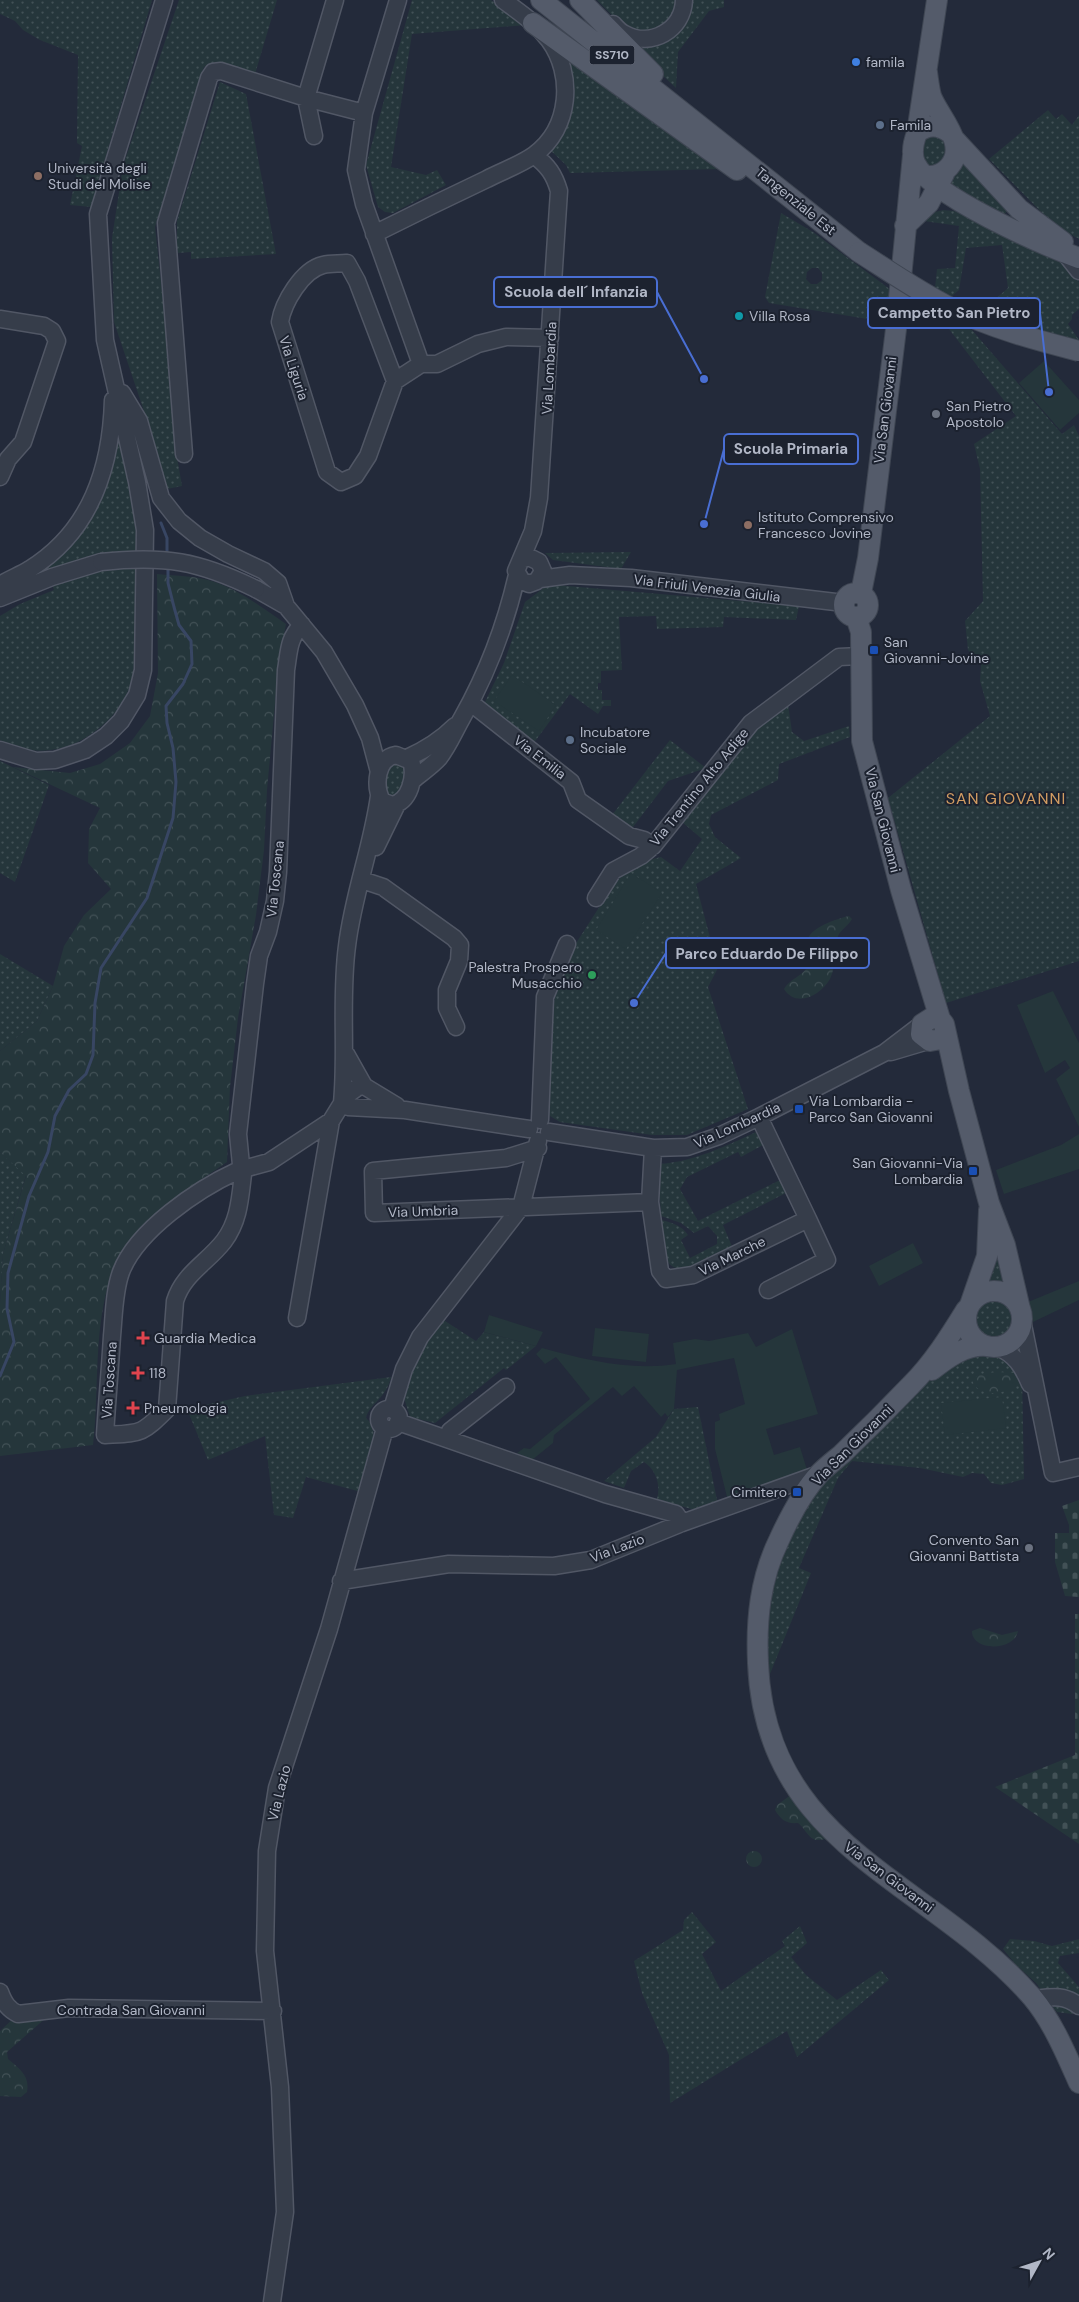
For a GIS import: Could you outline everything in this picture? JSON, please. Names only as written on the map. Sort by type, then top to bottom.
[{"type":"main road","name":"Tangenziale Est","points":[[541,0],[683,110],[859,252],[909,284],[952,308],[1024,337],[1079,351]]},
{"type":"main road","points":[[580,0],[669,89],[683,110]]},
{"type":"main road","points":[[937,0],[917,133],[927,178],[984,215],[1074,254]]},
{"type":"main road","points":[[534,23],[764,190],[814,216]]},
{"type":"main road","points":[[905,226],[927,178],[955,157],[952,136],[931,95],[927,72]]},
{"type":"main road","points":[[917,133],[930,126],[937,126],[952,136],[1018,209],[1074,254]]},
{"type":"main road","name":"Via San Giovanni","points":[[850,610],[860,616],[867,610],[868,600],[861,593],[868,558],[896,329],[905,226],[927,178]]},
{"type":"main road","name":"Via San Giovanni","points":[[850,610],[861,632],[862,741],[922,962],[931,1030],[959,1091],[989,1203],[1006,1249],[1021,1314]]},
{"type":"main road","name":"Via San Giovanni","points":[[914,1383],[946,1341],[968,1306],[987,1256],[989,1203]]},
{"type":"main road","points":[[984,1265],[1006,1249]]},
{"type":"main road","points":[[998,1290],[1015,1300],[1021,1314],[1020,1330],[1015,1338],[1007,1344],[992,1347],[978,1343],[967,1328],[968,1306],[978,1295],[998,1290]]},
{"type":"main road","name":"Via San Giovanni","points":[[992,1347],[979,1345],[956,1353],[914,1383],[819,1474],[779,1540],[763,1582],[757,1644],[760,1696],[779,1757],[794,1785],[812,1810],[852,1852],[967,1937],[1033,1999],[1056,2035],[1079,2083]]},
{"type":"street","points":[[0,750],[36,761],[55,760],[85,750],[106,736],[121,721],[137,695],[143,670],[145,530],[137,482],[105,340],[98,214],[164,0]]},
{"type":"street","points":[[314,136],[306,98],[335,0]]},
{"type":"street","points":[[398,0],[364,113],[356,170],[364,204],[374,234],[421,364]]},
{"type":"street","points":[[374,234],[534,155],[554,132],[564,110],[565,83],[561,60],[548,39],[534,23],[503,0]]},
{"type":"street","points":[[585,0],[624,34],[644,40],[655,38],[673,26],[679,19],[684,0]]},
{"type":"street","points":[[184,454],[166,223],[209,78],[213,72],[221,71],[306,98],[364,113]]},
{"type":"street","name":"Via Lombardia","points":[[413,780],[438,759],[451,742],[491,663],[507,620],[519,568],[532,530],[540,490],[559,191],[554,175],[546,164],[534,155]]},
{"type":"street","points":[[1074,254],[1079,271]]},
{"type":"street","name":"Via Liguria","points":[[347,263],[357,281],[395,382],[368,456],[355,476],[341,482],[328,472],[280,322],[282,308],[302,280],[321,266],[347,263]]},
{"type":"street","points":[[0,319],[44,326],[52,331],[57,342],[23,442],[8,458],[0,477]]},
{"type":"street","points":[[395,382],[421,364],[437,364],[478,344],[506,337],[550,338]]},
{"type":"street","points":[[113,378],[139,421],[161,498],[179,520],[200,538],[264,571],[278,583],[286,606]]},
{"type":"street","points":[[0,586],[31,568],[59,546],[79,523],[93,497],[105,468],[112,426],[113,378]]},
{"type":"street","name":"Via Lombardia","points":[[507,620],[538,571],[532,530]]},
{"type":"street","points":[[519,568],[529,557],[538,571]]},
{"type":"street","points":[[0,598],[59,574],[101,562],[136,558],[191,563],[222,572],[256,589],[286,606],[324,652],[355,705],[379,739],[413,767],[413,780],[402,801],[397,804],[386,804],[380,796],[379,772],[370,738],[355,705]]},
{"type":"street","name":"Via Friuli Venezia Giulia","points":[[519,568],[522,582],[538,571],[570,576],[631,578],[850,610]]},
{"type":"street","points":[[0,605],[17,591]]},
{"type":"street","name":"Via Toscana","points":[[302,625],[294,633],[290,644],[286,670],[278,872],[275,901],[268,932],[259,956],[255,984],[238,1134],[242,1170],[238,1216],[223,1242],[184,1281],[178,1290],[175,1301],[168,1409],[147,1430],[105,1435],[115,1302],[120,1273],[127,1259],[143,1239],[169,1215],[205,1189],[242,1170],[270,1162],[340,1111],[352,1090],[364,1086]]},
{"type":"street","name":"Via Trentino Alto Adige","points":[[596,898],[613,871],[641,856],[653,846],[751,723],[839,656],[860,656]]},
{"type":"street","name":"Via Emilia","points":[[471,703],[571,782],[578,800],[628,836],[644,840],[653,846]]},
{"type":"street","name":"Via Lombardia","points":[[402,756],[422,751],[445,736],[461,719]]},
{"type":"street","points":[[379,772],[382,762],[402,756]]},
{"type":"street","name":"Via Lombardia","points":[[380,796],[347,945],[343,1007],[345,1052],[340,1111],[405,1110],[539,1134],[653,1148],[687,1147],[719,1136],[759,1117],[931,1030]]},
{"type":"street","name":"Via Lombardia","points":[[364,873],[397,804]]},
{"type":"street","points":[[364,873],[454,938],[460,945],[459,961],[448,990],[447,1008],[456,1027]]},
{"type":"street","points":[[539,1134],[545,997],[567,944]]},
{"type":"street","name":"Via Lombardia","points":[[345,1052],[364,1086],[387,1102],[405,1110]]},
{"type":"street","points":[[298,1318],[340,1111]]},
{"type":"street","points":[[759,1117],[827,1260],[768,1290]]},
{"type":"street","name":"Via Umbria","points":[[539,1134],[506,1158],[373,1171],[374,1213],[650,1202]]},
{"type":"street","name":"Via Lazio","points":[[272,2302],[285,2212],[280,2087],[265,1951],[267,1852],[278,1788],[326,1638],[385,1418],[404,1369],[420,1337],[521,1208],[539,1134]]},
{"type":"street","name":"Via Marche","points":[[653,1148],[650,1202],[660,1271],[666,1279],[693,1274],[808,1219]]},
{"type":"street","points":[[1021,1314],[1053,1473],[1079,1467]]},
{"type":"street","points":[[992,1347],[1012,1354],[1020,1363],[1040,1406]]},
{"type":"street","points":[[448,1439],[450,1431],[506,1387]]},
{"type":"street","points":[[385,1418],[605,1494],[676,1514],[682,1523]]},
{"type":"street","name":"Via Lazio","points":[[342,1581],[449,1564],[554,1566],[591,1560],[682,1523],[819,1474]]},
{"type":"street","name":"Contrada San Giovanni","points":[[0,1992],[3,2002],[11,2011],[18,2014],[69,2008],[273,2011]]},
{"type":"street","points":[[1033,1999],[1055,1996],[1070,1999],[1079,2006]]},
{"type":"green space","points":[[0,0],[152,0],[91,207],[70,205],[82,146],[77,143],[78,55],[40,40],[23,30],[15,21],[0,14]]},
{"type":"green space","points":[[179,0],[277,0],[255,74],[217,62],[204,67],[155,227],[177,428],[177,457],[182,486],[167,489],[151,432],[114,322],[112,238],[123,166]]},
{"type":"green space","points":[[412,0],[491,0],[527,25],[412,34],[391,167],[426,175],[437,170],[446,185],[393,213],[385,212],[378,207],[366,165]]},
{"type":"green space","points":[[597,0],[676,0],[669,20],[658,27],[640,30],[624,25]]},
{"type":"green space","points":[[691,0],[724,0],[724,7],[709,11],[678,52],[676,88],[627,42],[644,45]]},
{"type":"green space","points":[[568,60],[721,169],[570,173],[566,165],[550,150]]},
{"type":"green space","points":[[220,82],[246,94],[276,254],[191,259],[191,252],[177,253],[177,221]]},
{"type":"green space","points":[[1048,110],[1056,119],[1062,114],[1072,125],[1079,115],[1079,239],[1055,226],[989,159]]},
{"type":"green space","points":[[941,135],[948,148],[940,167],[925,166],[921,144],[927,137]]},
{"type":"green space","points":[[960,151],[1011,208],[1002,216],[947,185]]},
{"type":"green space","points":[[943,210],[954,211],[975,218],[1056,257],[1079,282],[1079,309],[1072,315],[1072,319],[1068,324],[1079,340],[1079,357],[970,321],[1008,288],[1002,245],[966,248],[959,290],[952,296],[935,288],[937,269],[955,268],[959,226],[924,221],[935,212]]},
{"type":"green space","points":[[781,213],[813,232],[891,290],[886,322],[769,303],[765,297]],"holes":[[[812,268],[818,268],[822,273],[822,280],[817,284],[811,284],[806,279],[807,272]]]},
{"type":"green space","points":[[940,309],[965,322],[1062,434],[1074,425],[1079,436],[1079,961],[946,1003],[888,798],[990,716],[980,681],[981,665],[968,650],[965,621],[983,601],[980,469],[974,444],[1016,416],[942,320]]},
{"type":"green space","points":[[1044,361],[1079,400],[1079,413],[1060,430],[1019,383]]},
{"type":"green space","points":[[118,433],[133,498],[138,538],[135,653],[130,686],[122,703],[110,718],[80,741],[60,748],[40,751],[9,745],[0,740],[0,616],[20,604],[54,590],[46,565],[76,538],[97,507],[110,473]]},
{"type":"green space","points":[[631,552],[621,569],[553,560],[545,553]]},
{"type":"green space","points":[[157,574],[194,577],[215,582],[243,595],[286,624],[279,661],[267,790],[264,850],[256,915],[238,1018],[230,1087],[227,1162],[175,1198],[149,1219],[129,1241],[116,1263],[102,1313],[93,1445],[0,1456],[0,1304],[3,1254],[26,1176],[0,1152],[0,1051],[37,1021],[53,986],[64,946],[84,915],[111,889],[88,863],[89,829],[100,808],[13,767],[70,773],[100,764],[130,743],[150,716],[158,673]]},
{"type":"green space","points":[[556,585],[799,606],[796,620],[724,617],[723,627],[657,629],[656,616],[619,617],[622,670],[601,671],[601,683],[598,683],[598,690],[602,690],[602,700],[611,700],[611,706],[603,706],[598,714],[570,694],[533,744],[484,704],[504,663],[525,602],[545,587]]},
{"type":"green space","points":[[512,675],[556,705],[539,731],[494,701]]},
{"type":"green space","points":[[788,704],[792,732],[804,741],[849,726],[850,737],[779,764],[778,780],[711,815],[709,824],[715,837],[741,858],[696,884],[718,968],[708,987],[748,1109],[687,1135],[652,1135],[560,1122],[550,1116],[546,1107],[555,991],[562,965],[616,881],[637,866],[661,857],[680,871],[702,839],[682,822],[756,729]]},
{"type":"green space","points":[[670,740],[706,768],[668,781],[630,831],[612,815]]},
{"type":"green space","points":[[0,761],[49,785],[15,882],[0,873]]},
{"type":"green space","points":[[400,763],[407,770],[399,796],[388,798],[383,786],[388,764]]},
{"type":"green space","points":[[631,873],[662,893],[626,949],[596,930]]},
{"type":"green space","points":[[849,916],[852,919],[837,938],[834,967],[826,985],[814,995],[801,999],[789,995],[784,989],[809,965],[810,959],[807,942],[809,937],[824,924]]},
{"type":"green space","points":[[0,954],[53,986],[37,1021],[0,1051]]},
{"type":"green space","points":[[1053,991],[1079,1043],[1079,1127],[1056,1079],[1070,1068],[1065,1060],[1045,1073],[1017,1005]]},
{"type":"green space","points":[[756,1132],[763,1145],[741,1157],[738,1152],[687,1177],[680,1189],[698,1221],[780,1180],[786,1193],[723,1225],[733,1249],[686,1269],[677,1268],[670,1264],[665,1256],[663,1247],[661,1220],[676,1225],[688,1235],[681,1240],[690,1258],[717,1244],[717,1236],[708,1226],[694,1233],[681,1223],[661,1216],[659,1184],[661,1164],[698,1156]]},
{"type":"green space","points":[[1079,1134],[1079,1169],[1004,1194],[996,1170],[1061,1145]]},
{"type":"green space","points":[[0,1152],[26,1175],[3,1254],[0,1304]]},
{"type":"green space","points":[[913,1243],[923,1263],[879,1286],[869,1266]]},
{"type":"green space","points":[[1003,1255],[1007,1289],[998,1286],[983,1289],[990,1264]]},
{"type":"green space","points":[[1079,1281],[1079,1300],[1033,1322],[1028,1302]]},
{"type":"green space","points":[[990,1297],[998,1297],[1010,1303],[1016,1319],[1010,1335],[998,1341],[990,1341],[978,1335],[972,1323],[972,1315],[978,1303]]},
{"type":"green space","points":[[489,1315],[543,1332],[536,1346],[484,1332]]},
{"type":"green space","points":[[442,1319],[476,1341],[484,1332],[536,1346],[506,1370],[504,1368],[435,1423],[410,1417],[404,1398],[412,1368]]},
{"type":"green space","points":[[595,1328],[649,1334],[646,1362],[592,1356]]},
{"type":"green space","points":[[792,1329],[818,1414],[766,1429],[774,1455],[800,1447],[808,1473],[728,1501],[715,1449],[715,1422],[720,1420],[719,1414],[745,1404],[734,1358],[677,1370],[674,1409],[668,1417],[665,1413],[661,1417],[634,1386],[622,1396],[613,1387],[554,1435],[553,1443],[532,1460],[517,1453],[524,1448],[530,1449],[590,1399],[556,1357],[545,1364],[536,1354],[542,1348],[575,1357],[609,1363],[659,1366],[676,1364],[673,1343],[695,1339],[709,1341],[748,1333],[756,1347]]},
{"type":"green space","points":[[982,1352],[1000,1355],[1022,1377],[1024,1479],[1002,1485],[991,1483],[984,1474],[972,1473],[963,1477],[920,1468],[852,1461],[838,1478],[799,1568],[811,1573],[770,1674],[766,1636],[774,1575],[786,1542],[819,1488],[940,1370]]},
{"type":"green space","points":[[997,1372],[1016,1373],[1018,1377],[1016,1385],[1005,1391],[992,1393],[980,1390],[972,1380],[980,1374]]},
{"type":"green space","points":[[391,1377],[386,1391],[371,1408],[366,1418],[373,1425],[374,1441],[361,1492],[306,1477],[293,1518],[274,1515],[265,1436],[208,1460],[187,1409],[245,1396]]},
{"type":"green space","points":[[1002,1397],[1006,1428],[945,1435],[941,1403]]},
{"type":"green space","points":[[698,1407],[718,1505],[698,1511],[657,1499],[658,1483],[652,1469],[644,1462],[631,1471],[624,1488],[604,1481],[656,1437],[674,1409]]},
{"type":"green space","points":[[1079,1500],[1079,1597],[1065,1596],[1055,1562],[1055,1533],[1069,1533],[1069,1525],[1062,1506]]},
{"type":"green space","points":[[1075,1614],[1079,1614],[1079,1844],[995,1787],[1075,1755]]},
{"type":"green space","points":[[980,1628],[1002,1635],[1018,1631],[1015,1638],[1010,1642],[1002,1645],[986,1646],[974,1638],[972,1631]]},
{"type":"green space","points":[[795,1792],[828,1833],[825,1839],[815,1840],[798,1823],[784,1821],[775,1810],[777,1805]]},
{"type":"green space","points":[[751,1851],[757,1851],[762,1856],[760,1865],[751,1867],[746,1862],[746,1856]]},
{"type":"green space","points":[[692,1912],[716,1942],[702,1954],[721,1991],[785,1946],[782,1941],[800,1926],[807,1943],[791,1957],[806,1975],[837,2000],[881,1970],[889,1980],[797,2057],[787,2031],[670,2103],[669,2055],[642,1993],[634,1961],[683,1930],[684,1920]]},
{"type":"green space","points":[[1010,1939],[1034,1941],[1052,1946],[1079,1939],[1079,1953],[1060,1956],[1058,1963],[1079,1987],[1079,2008],[1072,2014],[1057,2012],[1036,1983],[1016,1965],[1003,1949]]},
{"type":"green space","points":[[15,2017],[47,2017],[7,2052],[8,2059],[25,2077],[28,2086],[27,2092],[21,2097],[0,2096],[0,2031]]},
{"type":"waterway","points":[[161,523],[167,538],[167,556]]},
{"type":"waterway","points":[[0,1376],[14,1342],[7,1309],[8,1273],[29,1196],[48,1152],[55,1116],[69,1090],[86,1074],[93,1055],[95,1003],[101,968],[147,898],[173,818],[176,782],[166,706],[183,684],[192,664],[191,641],[179,625],[168,583],[168,565]]},
{"type":"place","name":"famila","points":[[856,62]]},
{"type":"place","name":"Famila","points":[[880,125]]},
{"type":"place","name":"Università degli Studi del Molise","points":[[38,176]]},
{"type":"place","name":"Villa Rosa","points":[[739,316]]},
{"type":"place","name":"Scuola dell´ Infanzia","points":[[704,379]]},
{"type":"place","name":"Campetto San Pietro","points":[[1049,392]]},
{"type":"place","name":"San Pietro Apostolo","points":[[936,414]]},
{"type":"place","name":"Scuola Primaria","points":[[704,524]]},
{"type":"place","name":"Istituto Comprensivo Francesco Jovine","points":[[748,525]]},
{"type":"place","name":"San Giovanni-Jovine","points":[[874,650]]},
{"type":"place","name":"Incubatore Sociale","points":[[570,740]]},
{"type":"place","name":"Palestra Prospero Musacchio","points":[[592,975]]},
{"type":"place","name":"Parco Eduardo De Filippo","points":[[634,1003]]},
{"type":"place","name":"Via Lombardia - Parco San Giovanni","points":[[799,1109]]},
{"type":"place","name":"San Giovanni-Via Lombardia","points":[[973,1171]]},
{"type":"place","name":"Guardia Medica","points":[[143,1338]]},
{"type":"place","name":"118","points":[[138,1373]]},
{"type":"place","name":"Pneumologia","points":[[133,1408]]},
{"type":"place","name":"Cimitero","points":[[797,1492]]},
{"type":"place","name":"Convento San Giovanni Battista","points":[[1029,1548]]},
{"type":"district","name":"SAN GIOVANNI","points":[[1006,798]]}]
